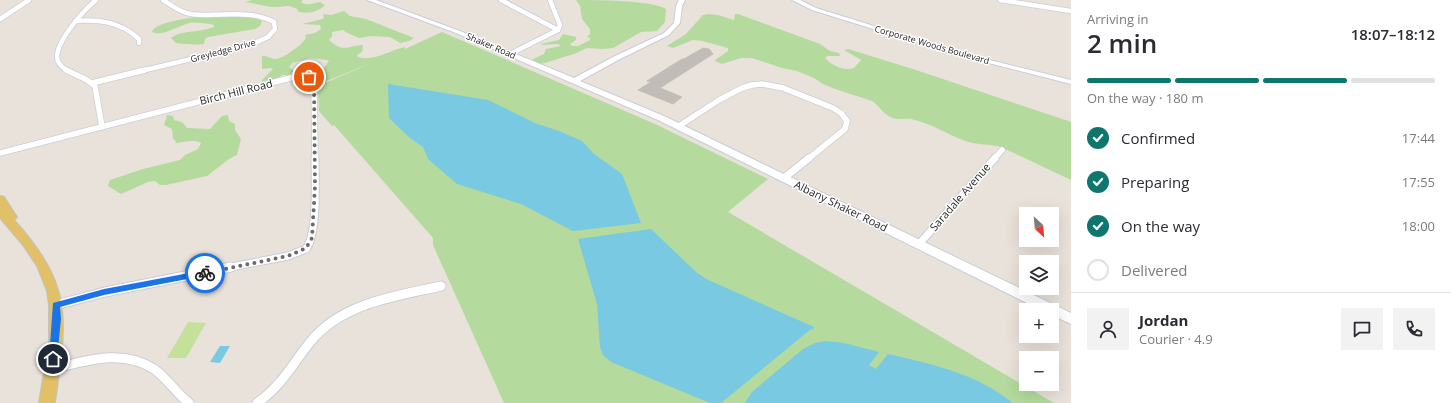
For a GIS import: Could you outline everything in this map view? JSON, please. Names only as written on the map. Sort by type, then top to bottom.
[{"type":"main road","name":"Shaker Road","points":[[370,0],[429,21],[610,95]]},
{"type":"main road","points":[[577,82],[636,52],[670,31],[676,25],[678,20],[678,6],[682,0]]},
{"type":"main road","name":"Corporate Woods Boulevard","points":[[795,0],[816,10],[938,47],[1071,82]]},
{"type":"main road","name":"Albany Shaker Road","points":[[610,95],[679,126],[1071,319]]},
{"type":"main road","points":[[0,199],[10,214],[15,226],[47,275],[54,293],[56,305],[56,324],[47,403]]},
{"type":"main road","points":[[0,211],[15,226]]},
{"type":"street","points":[[0,19],[29,0]]},
{"type":"street","points":[[96,0],[83,11],[75,21],[58,51],[57,60],[65,70],[92,83],[97,93],[102,127]]},
{"type":"street","name":"Greyledge Drive","points":[[92,83],[250,45],[269,36],[276,27],[271,20],[260,16],[190,14],[163,0]]},
{"type":"street","points":[[501,0],[558,30]]},
{"type":"street","points":[[510,54],[558,30],[560,25],[550,0]]},
{"type":"street","points":[[1000,0],[1071,11]]},
{"type":"street","points":[[75,21],[107,21],[135,35],[139,39],[139,43]]},
{"type":"street","name":"Birch Hill Road","points":[[0,153],[294,77],[304,76],[311,78],[314,84],[315,186],[312,238],[306,248],[288,256],[104,292],[56,305]]},
{"type":"street","points":[[679,126],[742,88],[757,84],[771,85],[787,89],[830,107],[844,116],[847,121],[845,129],[784,178]]},
{"type":"street","name":"Saradale Avenue","points":[[919,244],[1002,150]]},
{"type":"street","points":[[257,403],[276,389],[319,331],[333,320],[365,305],[441,286]]},
{"type":"street","points":[[52,369],[95,360],[112,358],[133,359],[146,363],[154,369],[187,402]]},
{"type":"green space","points":[[252,0],[302,0],[302,3],[304,4],[320,2],[325,5],[316,11],[303,13],[288,6],[272,7],[245,2]]},
{"type":"green space","points":[[576,0],[623,1],[659,6],[666,9],[665,22],[657,31],[641,32],[613,48],[587,48],[574,54],[541,64],[533,61],[533,59],[544,54],[546,49],[561,46],[558,44],[541,44],[559,40],[563,34],[576,37],[576,40],[570,44],[572,46],[578,46],[590,40],[590,38],[587,37],[590,34],[590,29],[582,19],[580,6]]},
{"type":"green space","points":[[344,11],[350,16],[366,19],[414,38],[400,43],[390,37],[370,36],[359,38],[343,30],[332,32],[332,36],[329,40],[342,48],[363,45],[362,52],[357,55],[358,57],[376,57],[399,48],[405,47],[405,49],[442,32],[655,124],[768,179],[728,212],[1019,382],[1019,391],[1034,391],[1054,403],[504,403],[433,245],[433,238],[334,125],[332,126],[319,111],[318,88],[320,85],[374,62],[319,84],[323,78],[323,69],[329,61],[310,58],[292,63],[289,67],[294,71],[289,75],[282,75],[277,79],[262,82],[262,80],[273,69],[262,69],[262,56],[278,59],[287,55],[304,41],[306,38],[305,35],[315,33],[321,29],[320,25],[302,24],[323,19],[323,14],[331,15]]},
{"type":"green space","points":[[735,14],[738,14],[820,44],[830,51],[839,53],[840,56],[828,56],[825,58],[831,63],[842,68],[854,68],[861,60],[844,50],[848,49],[1071,122],[1071,180],[1001,147],[965,141],[918,121],[909,119],[895,119],[884,113],[872,101],[835,89],[797,71],[782,68],[752,58],[741,58],[722,64],[715,61],[728,51],[728,48],[693,40],[673,48],[667,46],[686,34],[703,15],[718,15],[734,20]]},
{"type":"green space","points":[[196,17],[252,17],[262,22],[260,26],[255,29],[208,37],[205,39],[204,44],[176,43],[171,38],[180,34],[214,27],[214,25],[189,23],[165,32],[152,32],[154,29],[165,23]]},
{"type":"green space","points":[[167,115],[173,116],[174,120],[182,122],[187,128],[210,129],[222,116],[228,115],[229,121],[235,124],[235,130],[241,139],[237,155],[229,159],[207,176],[166,185],[160,185],[155,181],[148,182],[121,194],[108,186],[110,180],[143,169],[180,160],[185,155],[198,149],[201,143],[195,141],[176,143],[173,139],[172,129],[164,125]]},
{"type":"green space","points":[[188,322],[206,323],[186,358],[167,358]]},
{"type":"water","points":[[388,84],[488,100],[535,123],[582,141],[594,154],[622,174],[641,223],[573,231],[521,204],[457,184],[428,159],[423,147],[410,138],[389,118]]},
{"type":"water","points":[[651,229],[696,272],[706,279],[814,327],[813,330],[811,329],[721,403],[710,403],[611,362],[603,355],[600,347],[597,304],[578,239]]},
{"type":"water","points":[[826,341],[844,343],[879,352],[869,365],[876,369],[888,354],[954,371],[984,384],[1013,403],[745,403],[752,392],[803,349],[815,343]]},
{"type":"water","points":[[220,346],[230,346],[220,363],[210,362]]},
{"type":"building","points":[[703,48],[709,49],[713,54],[660,88],[682,97],[673,104],[638,90],[651,82],[647,81]]},
{"type":"way so far","points":[[205,273],[294,255],[309,245],[312,236],[315,186],[314,81],[309,77]]},
{"type":"route","points":[[53,359],[57,319],[56,305],[104,292],[205,273]]}]
